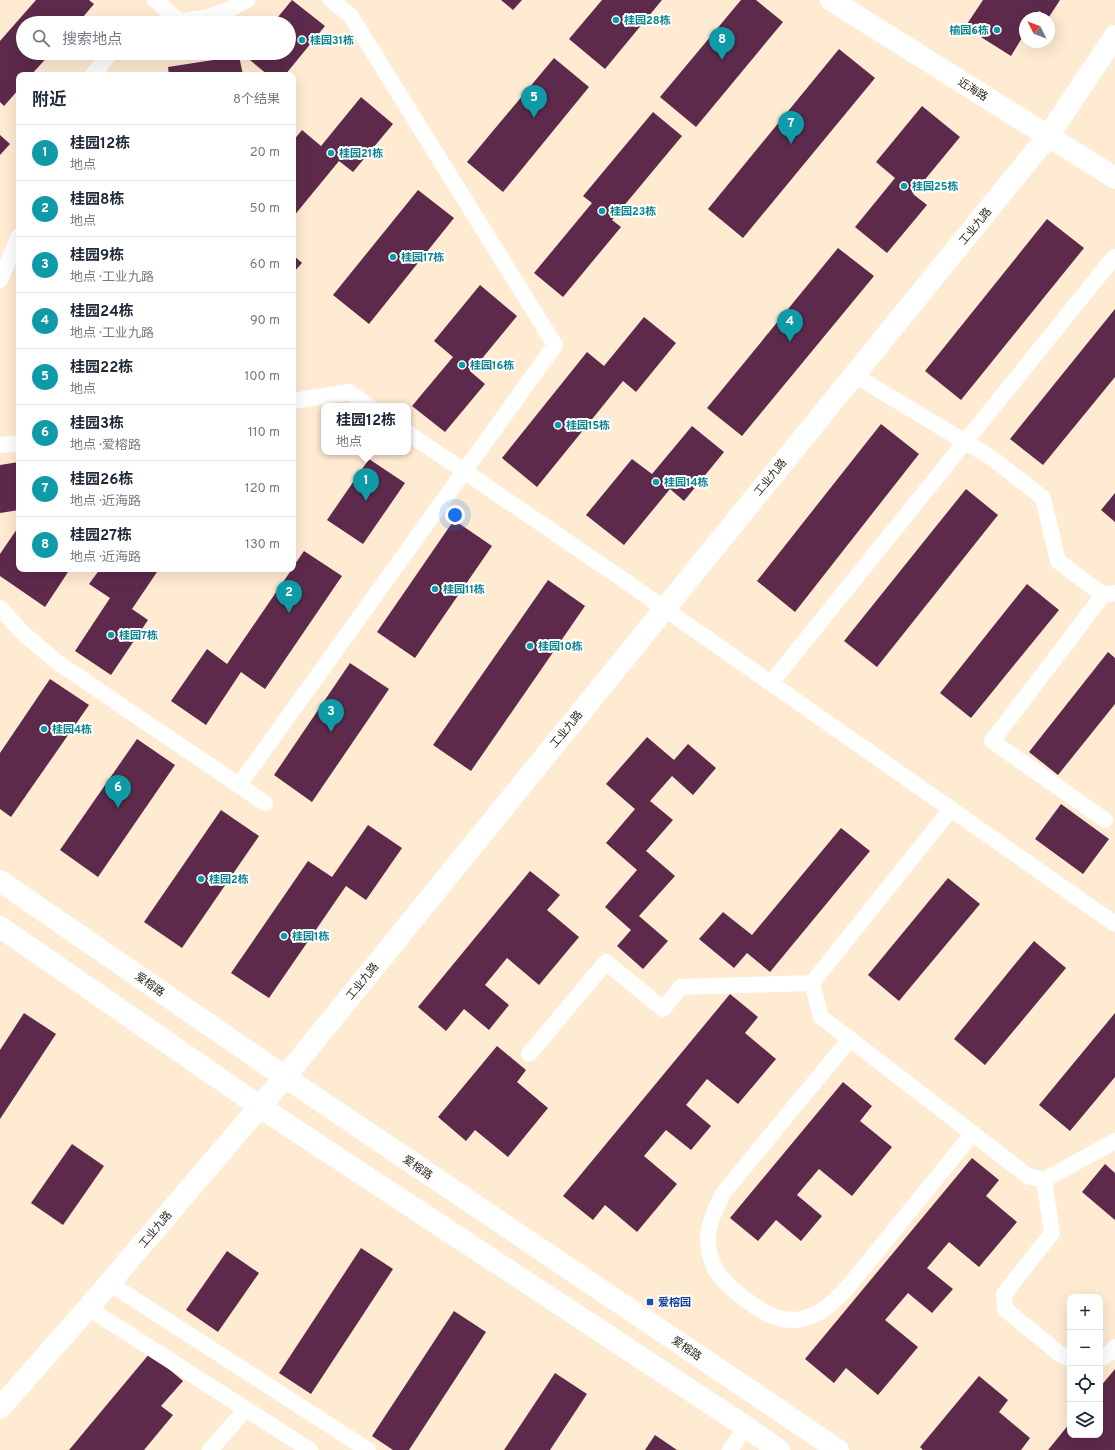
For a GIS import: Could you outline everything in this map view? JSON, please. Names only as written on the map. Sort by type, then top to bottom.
[{"type":"street","name":"近海路","points":[[831,0],[1115,178]]},
{"type":"street","name":"工业九路","points":[[0,1408],[109,1284],[285,1077],[663,608],[1048,136],[1115,36]]},
{"type":"street","name":"爱榕路","points":[[0,880],[285,1077],[838,1450]]},
{"type":"street","points":[[0,927],[259,1106],[761,1442]]},
{"type":"lane","points":[[155,0],[170,16]]},
{"type":"lane","points":[[212,16],[228,10],[247,0]]},
{"type":"lane","points":[[239,785],[554,345],[354,21],[350,15],[331,0]]},
{"type":"lane","points":[[95,72],[105,60]]},
{"type":"lane","points":[[0,280],[16,243]]},
{"type":"lane","points":[[771,683],[1114,257]]},
{"type":"lane","points":[[854,375],[992,458],[1043,498],[1058,561],[1109,594],[992,741],[1106,820]]},
{"type":"lane","points":[[296,401],[349,392],[365,403]]},
{"type":"lane","points":[[411,435],[771,683],[1115,924]]},
{"type":"lane","points":[[0,446],[16,443]]},
{"type":"lane","points":[[0,608],[23,632],[57,662],[265,803]]},
{"type":"lane","points":[[529,1054],[606,962],[663,1009],[681,987],[812,983],[951,809]]},
{"type":"lane","points":[[812,983],[821,1017],[1028,1176],[1044,1180],[1115,1141]]},
{"type":"lane","points":[[850,1039],[724,1192],[714,1213],[708,1235],[710,1254],[717,1272],[728,1285],[759,1309],[775,1317],[795,1320],[814,1316],[830,1306],[848,1287],[973,1133]]},
{"type":"lane","points":[[1044,1180],[1052,1233],[1004,1294],[1005,1309],[1061,1355],[1067,1358]]},
{"type":"lane","points":[[109,1284],[368,1450]]},
{"type":"lane","points":[[88,1308],[310,1450]]},
{"type":"lane","points":[[1103,1357],[1110,1353],[1115,1347]]},
{"type":"lane","points":[[210,1450],[246,1409]]},
{"type":"lane","points":[[730,1450],[761,1442]]},
{"type":"building","points":[[36,0],[89,0],[94,4],[84,16],[22,16]]},
{"type":"building","name":"桂园31栋","points":[[292,0],[325,26],[287,72],[264,72],[250,60],[296,60],[296,16],[279,16]]},
{"type":"building","points":[[501,0],[522,0],[513,10]]},
{"type":"building","name":"桂园28栋","points":[[602,0],[662,0],[605,69],[569,39]]},
{"type":"building","points":[[741,0],[756,0],[783,22],[696,127],[660,97]]},
{"type":"building","name":"榆园6栋","points":[[983,0],[1060,0],[1052,12],[1019,12],[1019,43],[1011,56],[965,27]]},
{"type":"building","points":[[16,23],[16,60],[45,60],[34,72],[16,72],[16,92],[4,106],[0,102],[0,41]]},
{"type":"building","points":[[839,49],[875,78],[743,238],[708,209]]},
{"type":"building","points":[[554,58],[589,87],[503,192],[467,162]]},
{"type":"building","points":[[213,60],[240,60],[242,72],[169,72],[168,67]]},
{"type":"building","name":"桂园21栋","points":[[361,97],[393,124],[353,172],[339,161],[296,213],[296,137],[302,130],[321,146]]},
{"type":"building","name":"桂园25栋","points":[[922,106],[960,137],[913,194],[927,205],[887,253],[855,227],[895,178],[876,162]]},
{"type":"building","name":"桂园23栋","points":[[653,112],[682,136],[612,220],[621,227],[563,297],[534,273],[592,203],[583,196]]},
{"type":"building","points":[[0,135],[10,144],[0,155]]},
{"type":"building","name":"桂园17栋","points":[[418,190],[454,218],[369,324],[333,295]]},
{"type":"building","points":[[1047,219],[1084,248],[961,400],[925,371]]},
{"type":"building","points":[[838,248],[874,276],[742,436],[707,408]]},
{"type":"building","points":[[296,258],[302,263],[296,270]]},
{"type":"building","name":"桂园16栋","points":[[480,285],[517,316],[471,372],[485,384],[445,432],[412,406],[453,357],[434,341]]},
{"type":"building","points":[[1115,309],[1115,377],[1043,465],[1010,439]]},
{"type":"building","name":"桂园15栋","points":[[644,317],[676,343],[636,392],[623,381],[537,487],[502,458],[587,352],[604,366]]},
{"type":"building","points":[[881,424],[919,454],[795,612],[757,581]]},
{"type":"building","name":"桂园14栋","points":[[692,426],[724,452],[684,501],[670,489],[624,545],[586,515],[632,459],[652,474]]},
{"type":"building","points":[[369,459],[405,483],[363,544],[327,520]]},
{"type":"building","points":[[16,462],[16,510],[0,513],[0,465]]},
{"type":"building","points":[[966,489],[998,515],[877,667],[844,641]]},
{"type":"building","points":[[1115,493],[1115,522],[1101,510]]},
{"type":"building","name":"桂园11栋","points":[[454,520],[492,546],[415,658],[377,632]]},
{"type":"building","points":[[16,530],[16,572],[68,572],[45,607],[0,576],[0,554]]},
{"type":"building","points":[[304,551],[342,576],[265,689],[241,672],[206,725],[171,701],[207,649],[227,664],[290,572],[296,572],[296,563]]},
{"type":"building","name":"桂园7栋","points":[[98,572],[157,572],[132,609],[148,620],[111,675],[75,651],[110,598],[89,584]]},
{"type":"building","name":"桂园10栋","points":[[548,580],[585,606],[471,771],[433,745]]},
{"type":"building","points":[[1027,584],[1059,610],[971,718],[940,693]]},
{"type":"building","points":[[1108,652],[1115,658],[1115,704],[1058,775],[1029,752]]},
{"type":"building","points":[[350,663],[389,689],[312,802],[274,775]]},
{"type":"building","name":"桂园4栋","points":[[50,679],[89,705],[11,817],[0,809],[0,753]]},
{"type":"building","points":[[647,737],[674,760],[688,744],[716,768],[693,795],[672,776],[650,801],[673,820],[646,851],[675,876],[639,916],[668,941],[643,969],[617,946],[631,930],[605,907],[637,870],[606,843],[635,809],[606,784]]},
{"type":"building","points":[[137,739],[175,765],[98,877],[60,850]]},
{"type":"building","points":[[1061,804],[1109,839],[1083,874],[1035,839]]},
{"type":"building","name":"桂园2栋","points":[[221,810],[259,836],[182,948],[144,922]]},
{"type":"building","name":"桂园1栋","points":[[368,825],[402,848],[366,900],[346,886],[269,998],[231,973],[308,861],[332,877]]},
{"type":"building","points":[[841,828],[870,851],[770,972],[747,953],[734,968],[699,939],[723,912],[752,935]]},
{"type":"building","points":[[530,871],[560,895],[547,910],[579,937],[539,985],[507,958],[485,985],[509,1005],[489,1030],[464,1009],[446,1031],[418,1007]]},
{"type":"building","points":[[948,878],[980,904],[899,1001],[868,975]]},
{"type":"building","points":[[1034,941],[1066,968],[985,1065],[954,1039]]},
{"type":"building","points":[[730,994],[758,1017],[745,1033],[776,1059],[738,1104],[707,1079],[686,1105],[711,1126],[691,1150],[666,1130],[644,1156],[677,1184],[637,1232],[605,1205],[593,1220],[563,1196]]},
{"type":"building","points":[[24,1013],[56,1034],[0,1119],[0,1050]]},
{"type":"building","points":[[1115,1013],[1115,1077],[1070,1131],[1039,1105]]},
{"type":"building","points":[[497,1046],[526,1070],[517,1082],[548,1108],[508,1157],[475,1130],[466,1141],[438,1117]]},
{"type":"building","points":[[843,1082],[872,1106],[860,1121],[892,1147],[852,1196],[819,1169],[797,1195],[822,1216],[801,1241],[776,1220],[758,1241],[730,1218]]},
{"type":"building","points":[[72,1144],[104,1166],[63,1225],[31,1203]]},
{"type":"building","points":[[972,1158],[999,1180],[986,1196],[1017,1222],[979,1267],[949,1242],[927,1268],[953,1289],[932,1313],[908,1293],[885,1320],[918,1347],[878,1395],[846,1368],[834,1383],[805,1359]]},
{"type":"building","points":[[1105,1164],[1115,1173],[1115,1220],[1082,1192]]},
{"type":"building","points":[[361,1248],[393,1269],[311,1394],[279,1373]]},
{"type":"building","points":[[227,1251],[259,1273],[218,1332],[186,1310]]},
{"type":"building","points":[[454,1311],[486,1332],[409,1450],[393,1450],[372,1436]]},
{"type":"building","points":[[150,1353],[183,1381],[161,1406],[173,1415],[144,1450],[69,1450]]},
{"type":"building","points":[[1115,1369],[1115,1450],[1048,1450],[1067,1427],[1067,1438],[1103,1438],[1103,1383]]},
{"type":"building","points":[[555,1373],[587,1394],[550,1450],[504,1450]]},
{"type":"building","points":[[979,1376],[1008,1400],[999,1412],[1030,1438],[1021,1450],[923,1450],[920,1447]]},
{"type":"building","points":[[655,1435],[677,1450],[645,1450]]},
{"type":"place","name":"桂园28栋","points":[[616,20]]},
{"type":"place","name":"榆园6栋","points":[[997,30]]},
{"type":"place","name":"桂园31栋","points":[[302,40]]},
{"type":"place","name":"桂园27栋","points":[[722,60]]},
{"type":"place","name":"桂园22栋","points":[[534,118]]},
{"type":"place","name":"桂园26栋","points":[[791,144]]},
{"type":"place","name":"桂园21栋","points":[[331,153]]},
{"type":"place","name":"桂园25栋","points":[[904,186]]},
{"type":"place","name":"桂园23栋","points":[[602,211]]},
{"type":"place","name":"桂园17栋","points":[[393,257]]},
{"type":"place","name":"桂园24栋","points":[[790,342]]},
{"type":"place","name":"桂园16栋","points":[[462,365]]},
{"type":"place","name":"桂园15栋","points":[[558,425]]},
{"type":"place","name":"桂园14栋","points":[[656,482]]},
{"type":"place","name":"桂园12栋","points":[[366,501]]},
{"type":"place","name":"桂园11栋","points":[[435,589]]},
{"type":"place","name":"桂园8栋","points":[[289,613]]},
{"type":"place","name":"桂园7栋","points":[[111,635]]},
{"type":"place","name":"桂园10栋","points":[[530,646]]},
{"type":"place","name":"桂园4栋","points":[[44,729]]},
{"type":"place","name":"桂园9栋","points":[[331,732]]},
{"type":"place","name":"桂园3栋","points":[[118,808]]},
{"type":"place","name":"桂园2栋","points":[[201,879]]},
{"type":"place","name":"桂园1栋","points":[[284,936]]},
{"type":"place","name":"爱榕园","points":[[650,1302]]}]
